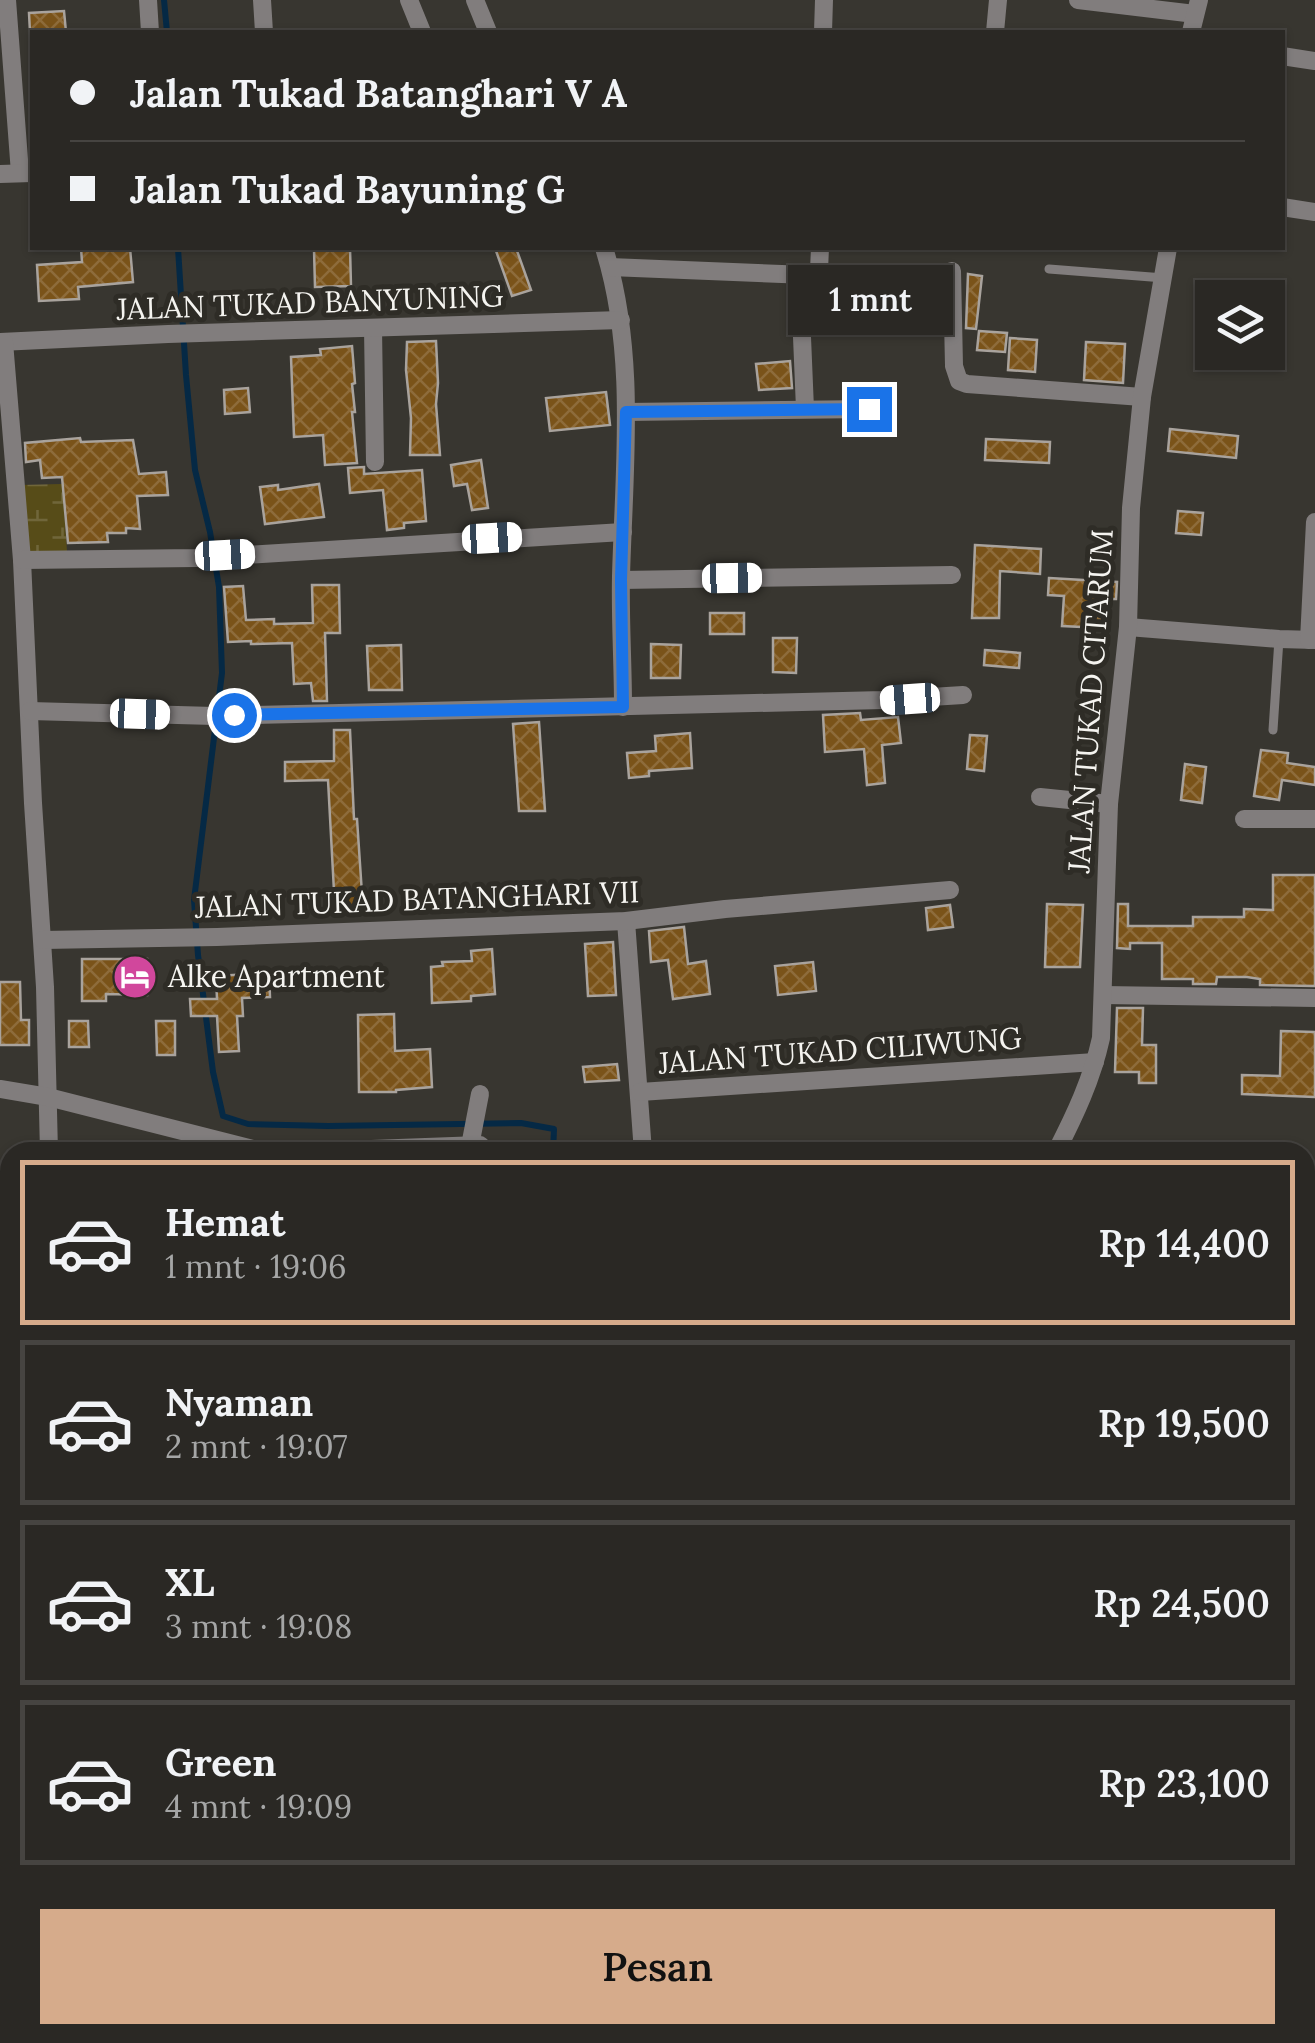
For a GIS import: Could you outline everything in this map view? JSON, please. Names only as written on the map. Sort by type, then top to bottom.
[{"type":"street","points":[[0,174],[26,173],[8,0]]},
{"type":"street","points":[[148,0],[150,30]]},
{"type":"street","points":[[262,0],[264,30]]},
{"type":"street","points":[[408,0],[421,30]]},
{"type":"street","points":[[475,0],[487,30]]},
{"type":"street","points":[[823,30],[824,0]]},
{"type":"street","points":[[995,30],[998,0]]},
{"type":"street","points":[[1078,0],[1195,16]]},
{"type":"street","points":[[1285,56],[1315,61]]},
{"type":"street","points":[[1285,207],[1315,212]]},
{"type":"street","points":[[605,250],[622,320],[626,412],[621,580],[623,707]]},
{"type":"street","name":"JALAN TUKAD CITARUM","points":[[1061,1142],[1082,1101],[1101,1038],[1109,804],[1128,628],[1131,508],[1142,397],[1168,250]]},
{"type":"street","points":[[610,267],[808,275],[818,273],[820,255]]},
{"type":"street","points":[[952,272],[954,366],[959,381],[1142,397]]},
{"type":"street","name":"JALAN TUKAD BANYUNING","points":[[2,342],[622,320]]},
{"type":"street","points":[[372,328],[375,462]]},
{"type":"street","points":[[802,337],[805,409]]},
{"type":"street","points":[[2,342],[22,560],[43,940],[49,1142]]},
{"type":"street","points":[[626,412],[869,409]]},
{"type":"street","points":[[1128,628],[1312,640],[1315,522]]},
{"type":"street","points":[[22,560],[196,558],[623,532]]},
{"type":"street","points":[[621,580],[952,576]]},
{"type":"street","points":[[30,712],[214,716],[963,695]]},
{"type":"street","points":[[1040,797],[1109,804]]},
{"type":"street","points":[[1244,819],[1315,819]]},
{"type":"street","name":"JALAN TUKAD BATANGHARI VII","points":[[43,940],[626,922],[725,909],[950,890]]},
{"type":"street","name":"JALAN TUKAD CILIWUNG","points":[[626,922],[640,1092],[1096,1062]]},
{"type":"street","points":[[1103,995],[1315,998]]},
{"type":"street","points":[[0,1089],[48,1097],[226,1142]]},
{"type":"street","points":[[640,1092],[642,1142]]},
{"type":"street","points":[[375,1142],[478,1130]]},
{"type":"lane","points":[[1049,269],[1164,278]]},
{"type":"lane","points":[[1273,730],[1279,639]]},
{"type":"green space","points":[[62,484],[67,551],[24,551],[20,485]]},
{"type":"building","points":[[64,11],[66,30],[30,32],[29,13]]},
{"type":"building","points":[[81,250],[130,250],[133,282],[78,287],[79,299],[39,301],[37,265],[82,262]]},
{"type":"building","points":[[314,250],[350,250],[351,286],[315,287]]},
{"type":"building","points":[[496,250],[517,250],[531,290],[512,296]]},
{"type":"building","points":[[968,274],[982,276],[976,329],[966,328]]},
{"type":"building","points":[[979,331],[1007,333],[1005,352],[977,350]]},
{"type":"building","points":[[1010,338],[1037,340],[1035,372],[1008,370]]},
{"type":"building","points":[[436,341],[440,455],[410,455],[407,342]]},
{"type":"building","points":[[1086,342],[1125,344],[1123,383],[1084,380]]},
{"type":"building","points":[[352,346],[357,463],[325,465],[323,435],[294,437],[291,357],[321,355],[320,349]]},
{"type":"building","points":[[790,361],[792,388],[759,390],[756,364]]},
{"type":"building","points":[[248,388],[250,412],[225,414],[224,390]]},
{"type":"building","points":[[606,392],[610,425],[550,431],[546,398]]},
{"type":"building","points":[[1170,429],[1238,436],[1236,458],[1168,451]]},
{"type":"building","points":[[80,438],[81,442],[133,440],[139,474],[166,472],[168,495],[137,496],[140,529],[107,533],[108,542],[68,543],[62,477],[42,478],[40,460],[26,462],[25,443]]},
{"type":"building","points":[[986,439],[1050,442],[1049,463],[985,460]]},
{"type":"building","points":[[481,460],[488,508],[472,510],[467,484],[454,486],[451,465]]},
{"type":"building","points":[[364,467],[364,474],[422,470],[426,521],[387,530],[383,490],[350,493],[348,468]]},
{"type":"building","points":[[319,484],[324,517],[265,524],[260,487],[278,485],[278,490]]},
{"type":"building","points":[[1178,511],[1203,513],[1201,535],[1176,533]]},
{"type":"building","points":[[975,545],[1041,549],[1040,574],[1000,571],[999,618],[972,618]]},
{"type":"building","points":[[1049,578],[1117,582],[1116,599],[1105,599],[1103,628],[1062,626],[1064,596],[1048,595]]},
{"type":"building","points":[[312,585],[339,585],[340,633],[325,633],[327,701],[313,701],[311,683],[294,684],[292,643],[228,642],[224,587],[243,586],[246,620],[274,619],[274,624],[313,623]]},
{"type":"building","points":[[710,613],[744,613],[744,634],[710,634]]},
{"type":"building","points":[[773,638],[797,638],[796,673],[773,672]]},
{"type":"building","points":[[651,644],[681,645],[680,678],[651,678]]},
{"type":"building","points":[[401,645],[402,690],[369,690],[367,646]]},
{"type":"building","points":[[985,650],[1020,653],[1019,668],[984,665]]},
{"type":"building","points":[[860,713],[861,720],[898,717],[901,743],[882,745],[885,783],[867,785],[864,749],[825,752],[823,715]]},
{"type":"building","points":[[539,722],[545,811],[519,811],[513,724]]},
{"type":"building","points":[[334,730],[350,730],[363,909],[335,910],[328,780],[285,781],[285,762],[334,761]]},
{"type":"building","points":[[690,733],[692,768],[649,771],[649,776],[629,778],[627,753],[656,751],[655,736]]},
{"type":"building","points":[[970,735],[987,736],[984,771],[967,769]]},
{"type":"building","points":[[1261,750],[1288,753],[1287,763],[1315,767],[1315,785],[1282,780],[1279,800],[1254,796]]},
{"type":"building","points":[[1185,764],[1206,767],[1202,803],[1181,800]]},
{"type":"building","points":[[1273,875],[1315,875],[1315,986],[1260,985],[1260,979],[1247,977],[1217,977],[1216,984],[1162,979],[1162,943],[1130,943],[1130,949],[1117,948],[1118,904],[1128,904],[1128,926],[1193,926],[1193,917],[1244,917],[1244,909],[1273,910]]},
{"type":"building","points":[[1047,904],[1083,905],[1080,967],[1045,967]]},
{"type":"building","points":[[950,905],[953,927],[928,930],[926,908]]},
{"type":"building","points":[[684,927],[688,964],[706,961],[710,994],[673,999],[668,960],[651,962],[649,931]]},
{"type":"building","points":[[613,942],[616,995],[588,996],[585,944]]},
{"type":"building","points":[[492,949],[495,994],[471,996],[471,1001],[432,1003],[431,967],[443,966],[442,962],[472,961],[471,951]]},
{"type":"building","points":[[82,959],[147,959],[147,995],[106,994],[106,1001],[82,1001]]},
{"type":"building","points":[[813,962],[816,991],[778,995],[775,966]]},
{"type":"building","points":[[269,973],[270,997],[242,998],[243,1016],[237,1016],[239,1051],[219,1052],[217,1016],[191,1016],[190,999],[217,999],[216,976]]},
{"type":"building","points":[[0,982],[20,982],[21,1020],[29,1020],[29,1045],[0,1045]]},
{"type":"building","points":[[1117,1008],[1143,1008],[1142,1045],[1156,1045],[1156,1083],[1139,1083],[1139,1072],[1115,1072]]},
{"type":"building","points":[[394,1014],[395,1051],[430,1049],[432,1087],[359,1092],[358,1015]]},
{"type":"building","points":[[69,1021],[88,1021],[89,1047],[69,1047]]},
{"type":"building","points":[[156,1021],[175,1021],[175,1055],[157,1055]]},
{"type":"building","points":[[1281,1031],[1315,1032],[1315,1097],[1242,1094],[1242,1075],[1280,1076]]},
{"type":"building","points":[[617,1064],[619,1080],[585,1082],[583,1067]]},
{"type":"waterway","points":[[164,0],[167,30]]},
{"type":"waterway","points":[[178,250],[195,470],[219,587],[222,673],[194,900],[213,1072],[223,1116],[248,1124],[328,1126],[521,1123],[554,1129],[553,1142]]},
{"type":"place","name":"Alke Apartment","points":[[135,977]]},
{"type":"route","points":[[234,715],[623,707],[621,580],[626,412],[869,409]]}]
